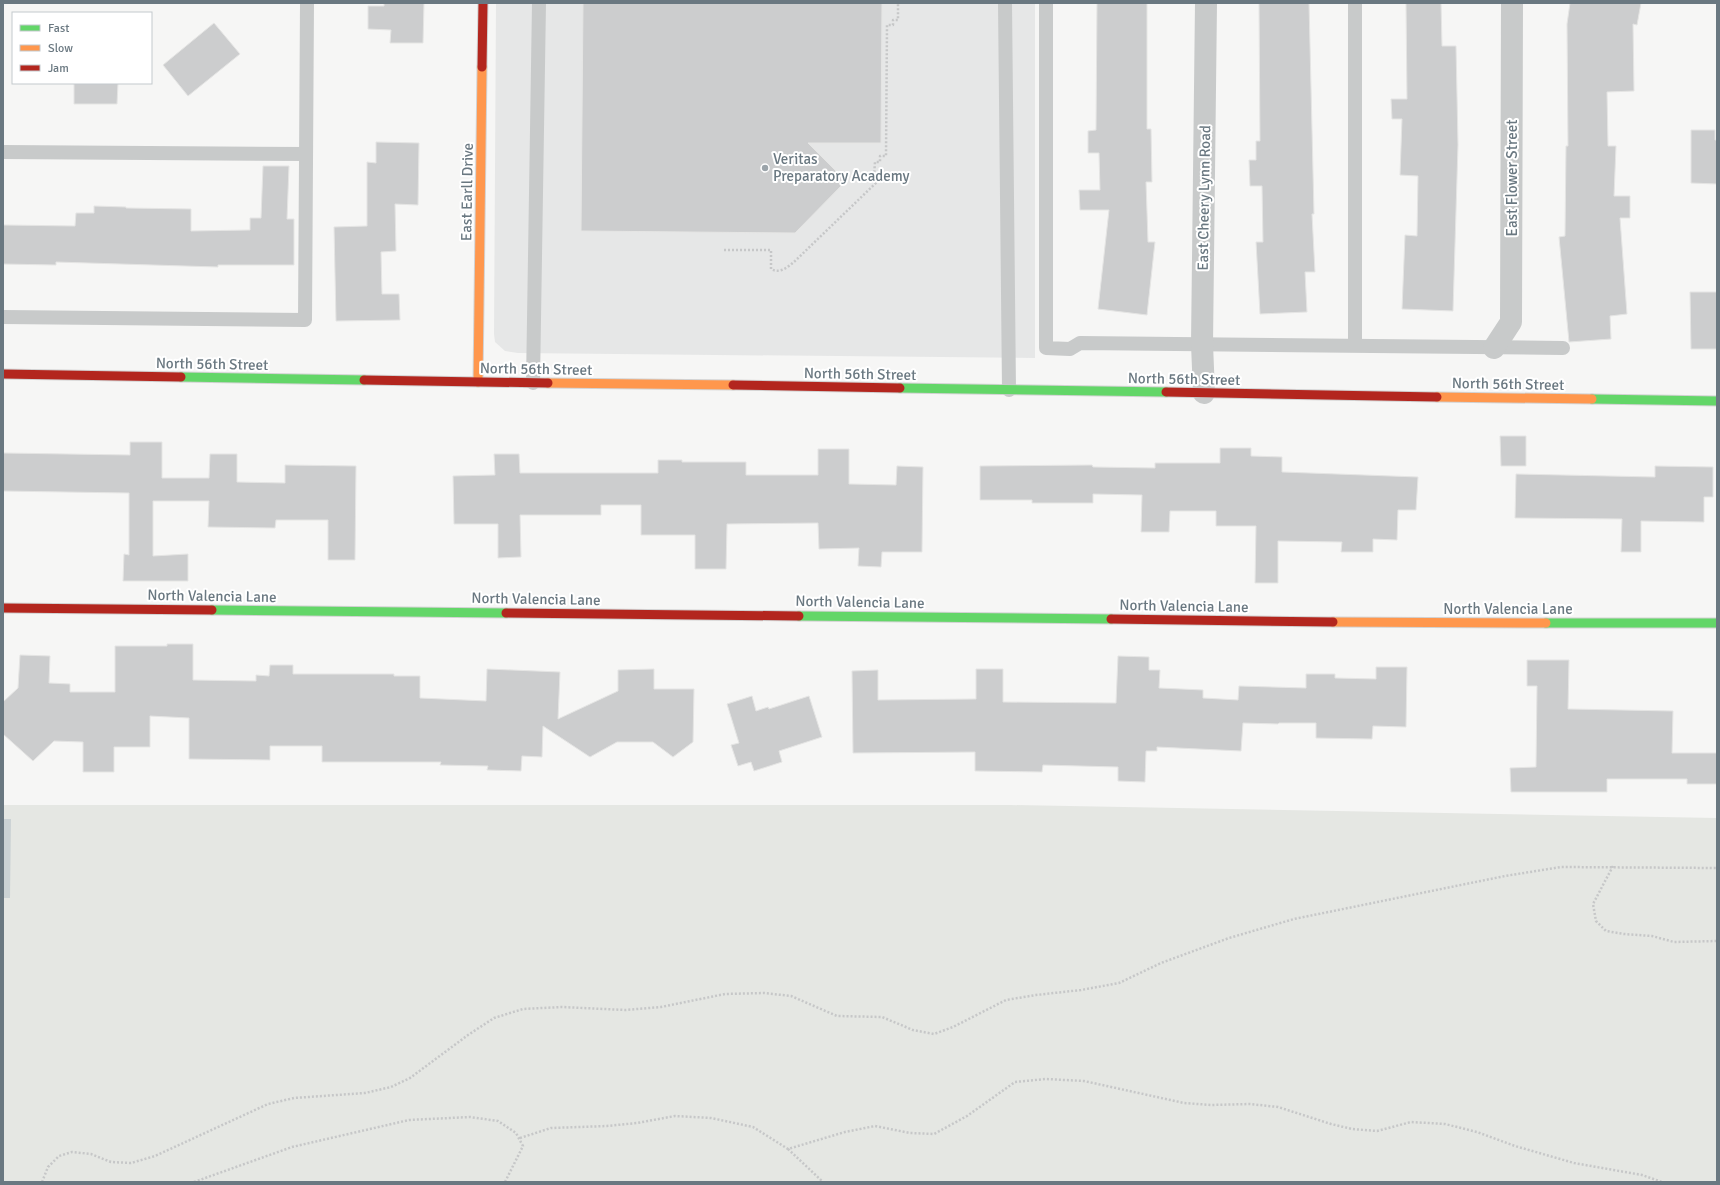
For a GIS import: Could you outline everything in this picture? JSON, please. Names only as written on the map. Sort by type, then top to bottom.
[{"type":"street","name":"East Earll Drive","points":[[478,382],[483,3]]},
{"type":"street","name":"East Cheery Lynn Road","points":[[1204,393],[1202,344],[1206,3]]},
{"type":"street","name":"East Flower Street","points":[[1494,348],[1511,322],[1512,3]]},
{"type":"street","name":"North 56th Street","points":[[3,374],[1717,402]]},
{"type":"street","name":"North Valencia Lane","points":[[3,608],[1468,623],[1717,623]]},
{"type":"lane","points":[[3,317],[305,320],[307,3]]},
{"type":"lane","points":[[533,383],[539,3]]},
{"type":"lane","points":[[1005,3],[1009,390]]},
{"type":"lane","points":[[1046,3],[1046,348],[1070,349],[1080,342],[1563,348]]},
{"type":"lane","points":[[1355,3],[1355,345]]},
{"type":"lane","points":[[3,152],[306,154]]},
{"type":"path","points":[[724,250],[771,250],[771,269],[784,270],[879,180],[874,176],[875,162],[880,162],[880,156],[886,156],[887,25],[893,25],[893,20],[898,20],[898,3]]},
{"type":"path","points":[[1612,866],[1593,904],[1596,921],[1606,931],[1652,936],[1674,942],[1717,942]]},
{"type":"path","points":[[42,1182],[48,1167],[59,1156],[72,1152],[91,1154],[112,1162],[131,1163],[155,1156],[268,1104],[294,1098],[365,1093],[391,1087],[410,1078],[494,1018],[523,1009],[562,1007],[625,1010],[661,1007],[725,994],[764,993],[791,996],[837,1016],[882,1017],[913,1030],[934,1034],[953,1027],[1006,1000],[1081,990],[1119,983],[1161,963],[1229,938],[1294,919],[1505,876],[1554,868],[1612,866],[1717,868]]},
{"type":"path","points":[[788,1149],[845,1132],[875,1126],[910,1133],[934,1134],[967,1116],[1015,1082],[1046,1079],[1084,1081],[1184,1103],[1212,1106],[1250,1104],[1278,1107],[1352,1129],[1377,1131],[1411,1122],[1446,1124],[1477,1132],[1515,1146],[1574,1163],[1642,1176],[1662,1182]]},
{"type":"path","points":[[520,1138],[551,1128],[622,1124],[675,1116],[711,1118],[753,1127],[788,1149],[823,1182]]},
{"type":"path","points":[[194,1182],[292,1147],[409,1120],[470,1117],[498,1121],[516,1133],[520,1138],[523,1146],[505,1182]]},
{"type":"shaded area","name":"Veritas Preparatory Academy","points":[[496,3],[1035,3],[1035,358],[518,353],[505,351],[495,342],[494,334]]},
{"type":"shaded area","points":[[3,805],[1011,805],[1717,818],[1717,1182],[3,1182]]},
{"type":"shaded area","points":[[3,819],[11,819],[10,898],[3,898]]},
{"type":"building","points":[[384,3],[424,3],[423,43],[390,43],[391,30],[368,29],[368,6],[384,6]]},
{"type":"building","points":[[583,3],[882,3],[881,143],[808,143],[846,181],[795,233],[581,231]]},
{"type":"building","points":[[1097,3],[1147,3],[1147,129],[1151,129],[1152,182],[1146,182],[1148,242],[1155,242],[1147,315],[1098,309],[1109,210],[1080,210],[1079,190],[1100,190],[1099,153],[1088,153],[1088,131],[1096,130]]},
{"type":"building","points":[[1259,3],[1309,3],[1314,214],[1312,214],[1315,272],[1305,272],[1307,312],[1260,314],[1256,242],[1263,242],[1262,186],[1250,186],[1249,160],[1256,160],[1256,141],[1260,141]]},
{"type":"building","points":[[1406,3],[1441,3],[1442,46],[1456,46],[1458,145],[1453,311],[1402,309],[1405,235],[1417,236],[1418,176],[1400,175],[1402,119],[1392,119],[1391,99],[1407,99]]},
{"type":"building","points":[[1570,3],[1641,3],[1637,25],[1633,24],[1634,91],[1607,92],[1608,146],[1616,146],[1614,196],[1630,196],[1630,218],[1620,218],[1627,314],[1610,316],[1611,339],[1569,342],[1559,237],[1565,236],[1566,146],[1568,146],[1567,24]]},
{"type":"building","points":[[214,23],[240,54],[188,96],[163,65]]},
{"type":"building","points":[[74,84],[118,84],[117,104],[74,104]]},
{"type":"building","points":[[1691,130],[1715,130],[1715,140],[1717,140],[1717,184],[1691,183]]},
{"type":"building","points":[[376,142],[419,143],[418,205],[395,204],[396,251],[381,252],[382,294],[399,294],[400,320],[336,321],[334,227],[367,226],[367,162],[376,163]]},
{"type":"building","points":[[263,166],[289,166],[287,219],[294,219],[294,265],[218,265],[218,267],[56,262],[56,265],[3,264],[3,225],[75,226],[76,213],[94,213],[94,206],[191,209],[191,231],[250,230],[250,218],[261,218]]},
{"type":"building","points":[[1690,292],[1717,292],[1717,349],[1691,349]]},
{"type":"building","points":[[1500,436],[1526,436],[1526,466],[1501,466]]},
{"type":"building","points":[[130,442],[162,442],[162,478],[209,478],[210,454],[237,454],[237,482],[285,483],[285,465],[356,466],[355,560],[328,560],[328,520],[276,520],[275,528],[208,527],[209,501],[153,501],[153,556],[188,554],[188,581],[123,581],[124,554],[129,555],[129,493],[3,491],[3,453],[130,455]]},
{"type":"building","points":[[1220,448],[1251,448],[1251,456],[1282,457],[1282,472],[1418,477],[1416,510],[1398,510],[1397,540],[1373,539],[1373,552],[1341,552],[1342,542],[1278,541],[1278,583],[1255,583],[1256,526],[1216,526],[1216,511],[1170,511],[1169,532],[1141,532],[1142,495],[1093,494],[1093,503],[1032,503],[1032,500],[980,500],[980,466],[1092,465],[1093,467],[1155,468],[1155,463],[1220,463]]},
{"type":"building","points":[[818,449],[849,449],[849,484],[896,485],[897,466],[923,467],[922,552],[882,552],[881,567],[858,566],[859,548],[819,549],[818,523],[727,524],[726,569],[695,569],[695,535],[641,535],[641,505],[601,505],[601,515],[520,515],[521,557],[498,558],[498,524],[454,524],[453,476],[495,475],[494,454],[519,454],[520,473],[658,473],[658,460],[682,460],[682,462],[746,462],[746,475],[818,475]]},
{"type":"building","points":[[1655,466],[1713,467],[1713,497],[1704,497],[1704,522],[1641,521],[1641,552],[1621,552],[1622,519],[1515,518],[1516,474],[1655,477]]},
{"type":"building","points":[[167,644],[193,644],[193,680],[256,681],[256,675],[269,676],[270,665],[293,665],[293,674],[394,674],[394,676],[420,676],[420,698],[486,701],[487,669],[560,672],[558,719],[618,691],[618,670],[654,669],[654,689],[694,689],[693,742],[673,757],[653,742],[617,742],[590,757],[543,726],[542,757],[522,756],[521,771],[487,770],[488,766],[440,765],[441,762],[322,762],[322,746],[270,746],[270,760],[189,759],[189,718],[150,716],[150,747],[114,747],[114,772],[83,772],[83,742],[54,741],[33,761],[3,734],[3,702],[18,688],[20,655],[50,656],[49,683],[70,684],[70,692],[115,692],[115,646],[167,646]]},
{"type":"building","points":[[1118,656],[1149,657],[1149,670],[1160,670],[1159,688],[1203,690],[1203,698],[1238,700],[1239,686],[1306,688],[1306,674],[1335,674],[1335,678],[1376,679],[1376,667],[1407,667],[1406,727],[1373,726],[1372,739],[1316,738],[1316,723],[1243,723],[1241,751],[1157,747],[1157,751],[1146,751],[1145,782],[1118,781],[1118,767],[1043,765],[1042,772],[975,771],[975,752],[853,753],[852,671],[878,670],[878,700],[976,699],[976,669],[1003,669],[1003,702],[1116,703]]},
{"type":"building","points":[[1527,660],[1569,660],[1568,709],[1673,711],[1672,753],[1717,753],[1717,784],[1687,784],[1687,779],[1607,779],[1607,792],[1511,792],[1510,768],[1536,767],[1537,686],[1527,686]]},
{"type":"building","points":[[752,696],[756,711],[768,707],[769,709],[809,696],[822,737],[779,751],[782,762],[754,771],[751,762],[738,766],[731,745],[739,743],[727,704]]},
{"type":"traffic: fast","points":[[181,377],[364,380]]},
{"type":"traffic: fast","points":[[900,388],[1166,392]]},
{"type":"traffic: fast","points":[[1592,399],[1717,401]]},
{"type":"traffic: fast","points":[[212,610],[506,613]]},
{"type":"traffic: fast","points":[[799,616],[1111,619]]},
{"type":"traffic: fast","points":[[1546,623],[1717,623]]},
{"type":"traffic: slow","points":[[478,382],[482,67]]},
{"type":"traffic: slow","points":[[548,383],[733,385]]},
{"type":"traffic: slow","points":[[1437,397],[1592,399]]},
{"type":"traffic: slow","points":[[1333,622],[1546,623]]},
{"type":"traffic: jam","points":[[482,67],[483,3]]},
{"type":"traffic: jam","points":[[3,374],[181,377]]},
{"type":"traffic: jam","points":[[364,380],[548,383]]},
{"type":"traffic: jam","points":[[733,385],[900,388]]},
{"type":"traffic: jam","points":[[1166,392],[1437,397]]},
{"type":"traffic: jam","points":[[3,608],[212,610]]},
{"type":"traffic: jam","points":[[506,613],[799,616]]},
{"type":"traffic: jam","points":[[1111,619],[1333,622]]},
{"type":"place","name":"Veritas Preparatory Academy","points":[[765,168]]}]
